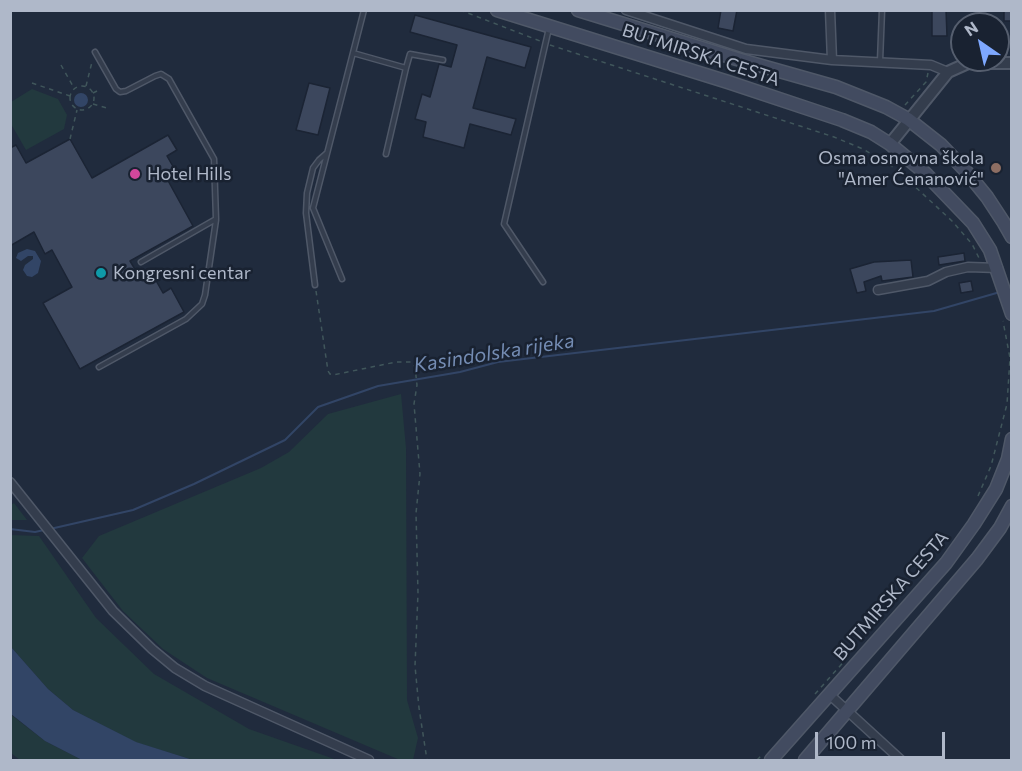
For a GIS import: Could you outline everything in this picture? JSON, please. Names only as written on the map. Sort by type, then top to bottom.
[{"type":"main road","name":"BUTMIRSKA CESTA","points":[[497,10],[635,52],[872,132],[925,173],[983,236],[999,271],[1008,311]]},
{"type":"main road","name":"BUTMIRSKA CESTA","points":[[578,10],[836,87],[868,99],[908,119],[941,145],[965,170],[993,205],[1011,237]]},
{"type":"main road","name":"BUTMIRSKA CESTA","points":[[767,757],[830,695],[946,563],[974,525],[996,489],[1008,459],[1011,439]]},
{"type":"main road","points":[[805,760],[977,559],[1000,528],[1011,506]]},
{"type":"street","name":"BUTMIRSKA CESTA","points":[[626,10],[746,49],[832,60],[931,65],[948,72]]},
{"type":"street","points":[[830,10],[832,60]]},
{"type":"street","points":[[890,144],[948,72],[968,63],[1011,63]]},
{"type":"street","points":[[878,290],[928,281],[946,272],[968,267],[984,267],[999,271]]},
{"type":"street","points":[[10,482],[119,617],[152,650],[175,668],[205,686],[369,760]]},
{"type":"street","points":[[830,695],[901,760]]},
{"type":"lane","points":[[342,279],[313,208],[364,10]]},
{"type":"lane","points":[[880,61],[882,10]]},
{"type":"lane","points":[[543,282],[504,224],[549,27]]},
{"type":"lane","points":[[95,52],[116,89],[120,92],[161,74],[169,79],[214,159],[216,219],[206,295],[202,304],[186,319],[99,367]]},
{"type":"lane","points":[[353,53],[406,68]]},
{"type":"lane","points":[[386,154],[410,54],[442,60]]},
{"type":"lane","points":[[315,285],[306,213],[307,193],[313,168],[327,153]]},
{"type":"lane","points":[[141,262],[216,219]]},
{"type":"path","points":[[460,10],[545,43],[834,137],[863,149],[896,169],[952,221],[972,244],[984,267]]},
{"type":"path","points":[[85,87],[95,52]]},
{"type":"path","points":[[61,65],[75,89]]},
{"type":"path","points":[[32,83],[70,96]]},
{"type":"path","points":[[85,87],[92,94],[92,103],[84,110],[77,109],[71,104],[70,96],[75,89],[85,87]]},
{"type":"path","points":[[92,94],[101,89]]},
{"type":"path","points":[[92,103],[110,109]]},
{"type":"path","points":[[69,139],[77,109]]},
{"type":"path","points":[[315,285],[330,374],[396,362],[411,362],[415,367],[417,385],[414,404],[420,474],[416,513],[418,593],[415,666],[427,760]]},
{"type":"path","points":[[975,504],[991,466],[1007,404],[1010,358],[1008,311]]},
{"type":"path","points":[[815,694],[850,655]]},
{"type":"path","points":[[757,760],[767,757]]},
{"type":"green space","points":[[32,89],[58,99],[67,115],[64,129],[26,150],[11,124],[11,102]]},
{"type":"green space","points":[[401,394],[406,448],[407,700],[418,738],[413,760],[400,760],[207,678],[163,649],[123,611],[82,558],[99,536],[261,468],[289,452],[328,414]]},
{"type":"green space","points":[[14,503],[27,520],[11,520],[11,505]]},
{"type":"green space","points":[[10,535],[39,536],[96,618],[154,674],[249,729],[337,760],[193,760],[135,742],[73,710],[48,689],[11,647]]},
{"type":"green space","points":[[10,714],[45,741],[82,760],[20,760],[11,753]]},
{"type":"water","points":[[81,93],[86,95],[88,100],[86,105],[81,107],[76,105],[74,100],[76,95]]},
{"type":"water","points":[[27,249],[35,251],[41,261],[38,273],[32,277],[27,276],[23,270],[33,256],[28,256],[21,261],[16,258],[18,253]]},
{"type":"water","points":[[11,647],[48,689],[73,710],[136,742],[193,760],[82,760],[45,741],[11,714]]},
{"type":"building","points":[[721,10],[737,10],[733,31],[718,28]]},
{"type":"building","points":[[932,10],[946,10],[947,36],[932,36]]},
{"type":"building","points":[[1004,10],[1011,10],[1011,21],[1010,12],[1004,12]]},
{"type":"building","points":[[415,15],[531,47],[525,68],[487,57],[473,108],[516,119],[511,135],[470,124],[464,148],[423,137],[426,122],[415,119],[422,94],[430,97],[439,64],[451,67],[457,45],[410,32]]},
{"type":"building","points":[[309,83],[330,88],[318,135],[296,130]]},
{"type":"building","name":"Kongresni centar","points":[[168,135],[177,150],[167,156],[175,170],[166,177],[193,226],[130,261],[139,276],[150,270],[163,293],[171,288],[184,312],[80,369],[43,303],[72,287],[52,250],[45,254],[34,232],[10,246],[10,148],[16,145],[26,163],[70,139],[92,178]]},
{"type":"building","points":[[964,253],[965,261],[939,265],[938,257]]},
{"type":"building","points":[[911,260],[913,277],[882,281],[881,276],[864,282],[866,291],[857,293],[850,269],[874,262]]},
{"type":"building","points":[[971,281],[973,291],[961,293],[959,283]]},
{"type":"waterway","name":"Kasindolska rijeka","points":[[50,529],[133,510],[194,484],[285,440],[318,407],[378,386],[460,372],[498,362],[934,311],[1000,292]]},
{"type":"waterway","name":"Kasindolska rijeka","points":[[10,529],[35,532],[44,530]]},
{"type":"place","name":"Osma osnovna škola \"Amer Ćenanović\"","points":[[996,168]]},
{"type":"place","name":"Hotel Hills","points":[[135,174]]},
{"type":"place","name":"Kongresni centar","points":[[101,273]]}]
